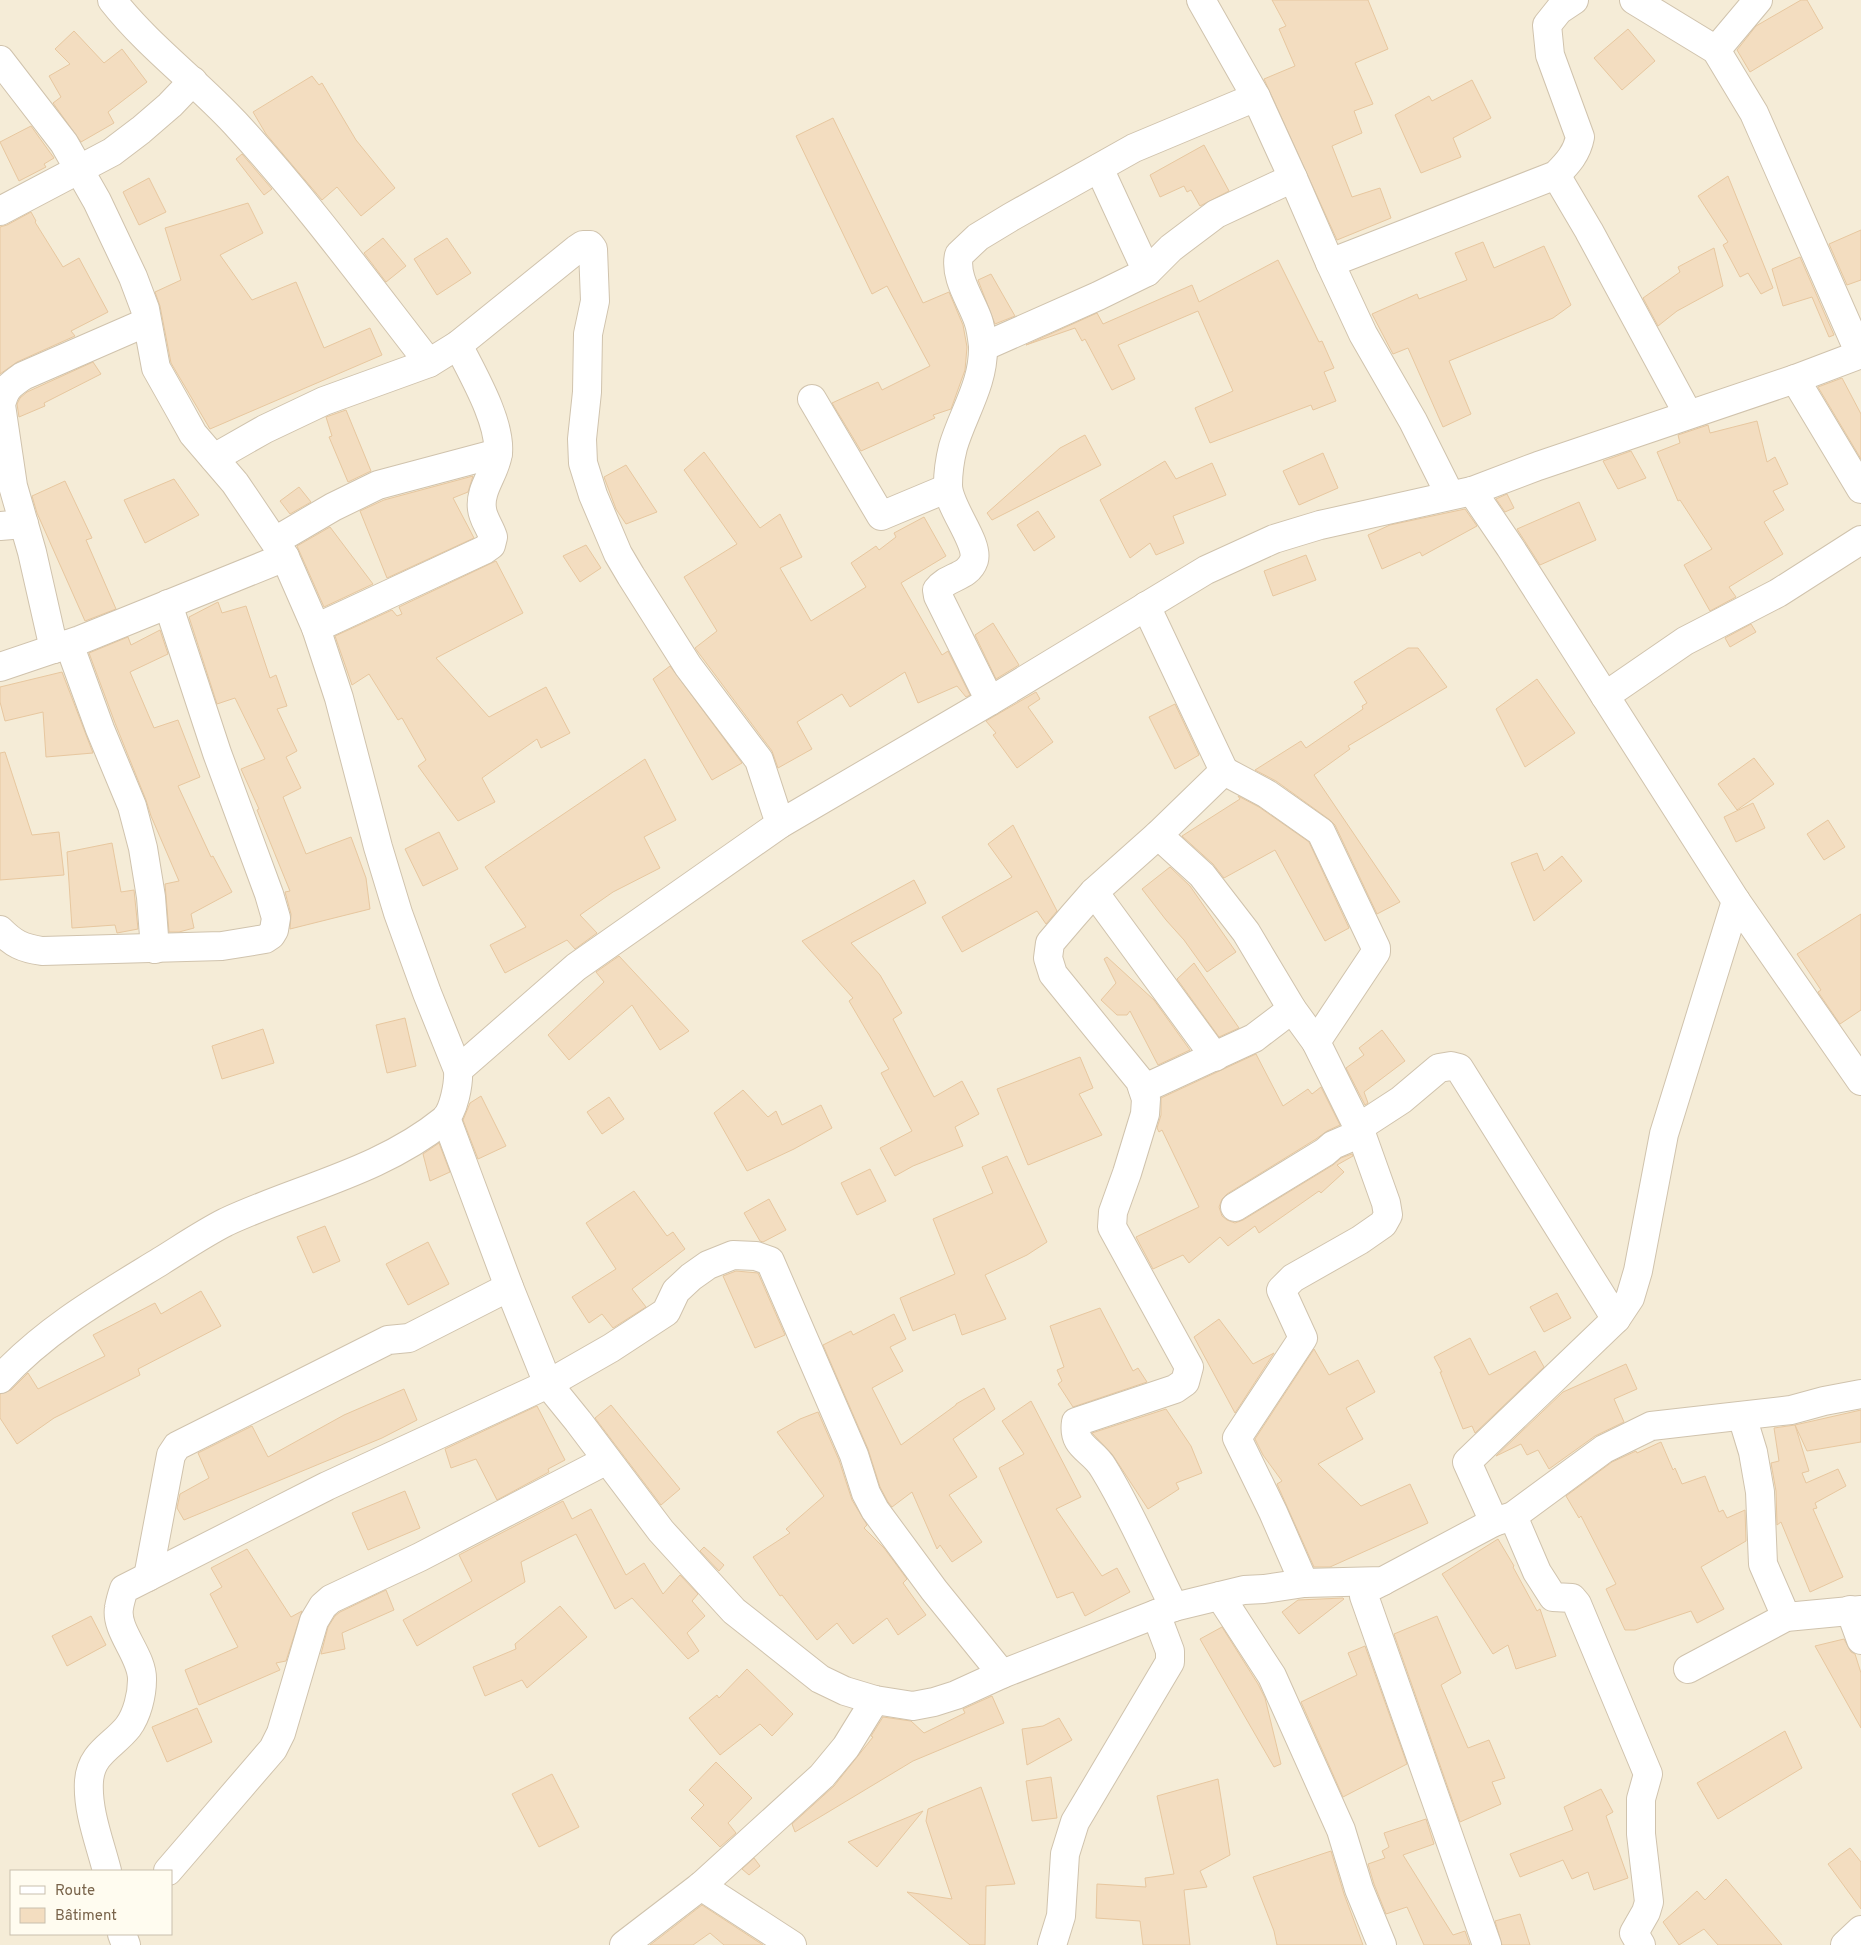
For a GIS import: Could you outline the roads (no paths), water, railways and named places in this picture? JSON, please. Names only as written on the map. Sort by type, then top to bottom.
[{"type":"street","points":[[112,0],[150,43],[193,81],[235,123],[284,178],[429,363]]},
{"type":"street","points":[[1201,0],[1256,96],[1363,334],[1413,421],[1461,493],[1510,547],[1736,902],[1861,1081]]},
{"type":"street","points":[[1330,264],[1556,174],[1577,151],[1580,137],[1550,55],[1547,25],[1559,10],[1574,0]]},
{"type":"street","points":[[458,1070],[576,966],[780,824],[990,701],[1206,570],[1274,539],[1320,525],[1461,493],[1795,379],[1860,354],[1754,113],[1716,50],[1634,0]]},
{"type":"street","points":[[1716,50],[1758,0]]},
{"type":"street","points":[[0,60],[64,143],[96,201],[133,277],[145,309],[156,368],[193,434],[234,483],[280,549],[316,628],[339,698],[378,847],[398,913],[458,1070],[459,1082],[446,1118],[402,1148],[368,1167],[225,1222],[90,1305],[20,1357],[0,1379]]},
{"type":"street","points":[[0,212],[34,192],[112,152],[170,105],[193,81]]},
{"type":"street","points":[[990,701],[938,596],[937,590],[941,584],[968,571],[974,560],[974,553],[967,533],[956,511],[948,488],[953,448],[979,381],[983,347],[979,321],[959,275],[959,255],[978,237],[1134,148],[1256,96]]},
{"type":"street","points":[[1099,168],[1147,272]]},
{"type":"street","points":[[1556,174],[1590,231],[1688,414]]},
{"type":"street","points":[[983,347],[1147,272],[1171,248],[1216,214],[1294,178]]},
{"type":"street","points":[[214,458],[265,429],[324,401],[429,363],[458,345],[578,249],[588,244],[592,247],[595,301],[588,334],[587,392],[582,439],[583,463],[593,495],[618,554],[636,584],[688,666],[759,760],[780,824]]},
{"type":"street","points":[[148,322],[23,376],[8,387],[4,393],[1,405],[13,486],[12,525],[62,646],[100,729],[132,806],[149,887],[156,948]]},
{"type":"street","points":[[316,628],[484,550],[491,545],[493,537],[484,517],[482,504],[483,496],[496,462],[498,453],[497,440],[493,422],[458,345]]},
{"type":"street","points":[[1795,379],[1861,489]]},
{"type":"street","points":[[812,399],[881,516],[948,488]]},
{"type":"street","points":[[0,667],[62,646],[168,604],[280,549],[333,507],[378,485],[498,453]]},
{"type":"street","points":[[1605,696],[1685,641],[1778,592],[1861,540]]},
{"type":"street","points":[[0,930],[10,940],[24,948],[42,951],[222,946],[265,940],[273,934],[276,921],[269,894],[218,753],[168,604]]},
{"type":"street","points":[[1146,606],[1224,771],[1267,794],[1321,832],[1376,948],[1376,952],[1316,1042]]},
{"type":"street","points":[[1052,1945],[1061,1916],[1065,1854],[1075,1822],[1170,1662],[1165,1611],[1120,1494],[1101,1462],[1077,1441],[1076,1422],[1175,1389],[1185,1382],[1189,1367],[1112,1226],[1113,1212],[1128,1173],[1145,1114],[1146,1099],[1143,1088],[1140,1081],[1053,974],[1048,958],[1050,943],[1094,892],[1158,835],[1224,771]]},
{"type":"street","points":[[1158,835],[1202,875],[1246,932],[1292,1009],[1316,1042],[1360,1130],[1386,1203],[1388,1215],[1383,1224],[1360,1240],[1294,1278],[1281,1290],[1303,1338],[1237,1438],[1273,1512],[1304,1583]]},
{"type":"street","points":[[1094,892],[1215,1057]]},
{"type":"street","points":[[1641,1945],[1634,1933],[1646,1912],[1649,1902],[1641,1834],[1641,1799],[1648,1774],[1577,1604],[1572,1598],[1553,1597],[1467,1462],[1616,1319],[1630,1298],[1638,1271],[1664,1134],[1736,902]]},
{"type":"street","points":[[1143,1088],[1254,1038],[1292,1009]]},
{"type":"street","points":[[1235,1207],[1360,1130],[1402,1100],[1439,1068],[1451,1066],[1459,1068],[1616,1319]]},
{"type":"street","points":[[446,1118],[509,1287],[548,1384],[661,1531],[734,1611],[820,1679],[846,1691],[875,1700],[913,1706],[956,1695],[1002,1674],[1165,1611],[1220,1596],[1244,1590],[1304,1583],[1383,1581]]},
{"type":"street","points":[[107,1870],[90,1796],[89,1780],[97,1757],[128,1727],[137,1710],[142,1680],[141,1667],[125,1633],[118,1610],[124,1590],[327,1486],[548,1384],[611,1348],[666,1312],[676,1291],[691,1276],[708,1265],[733,1255],[756,1256],[770,1260],[854,1455],[866,1493],[875,1510],[934,1590],[1002,1674]]},
{"type":"street","points":[[148,1577],[172,1455],[177,1446],[388,1340],[409,1338],[509,1287]]},
{"type":"street","points":[[1487,1945],[1364,1596],[1367,1590],[1504,1519],[1604,1449],[1651,1426],[1791,1410],[1861,1394]]},
{"type":"street","points":[[1742,1416],[1753,1452],[1760,1492],[1763,1564],[1786,1617]]},
{"type":"street","points":[[169,1870],[273,1749],[281,1733],[314,1621],[323,1606],[330,1600],[420,1557],[607,1460]]},
{"type":"street","points":[[1220,1596],[1272,1676],[1341,1830],[1358,1889],[1382,1945]]},
{"type":"street","points":[[1688,1669],[1786,1617],[1855,1610],[1861,1640]]},
{"type":"street","points":[[624,1945],[701,1886],[822,1776],[846,1747],[875,1700]]},
{"type":"street","points":[[701,1886],[792,1945]]},
{"type":"street","points":[[1845,1945],[1861,1930]]}]
